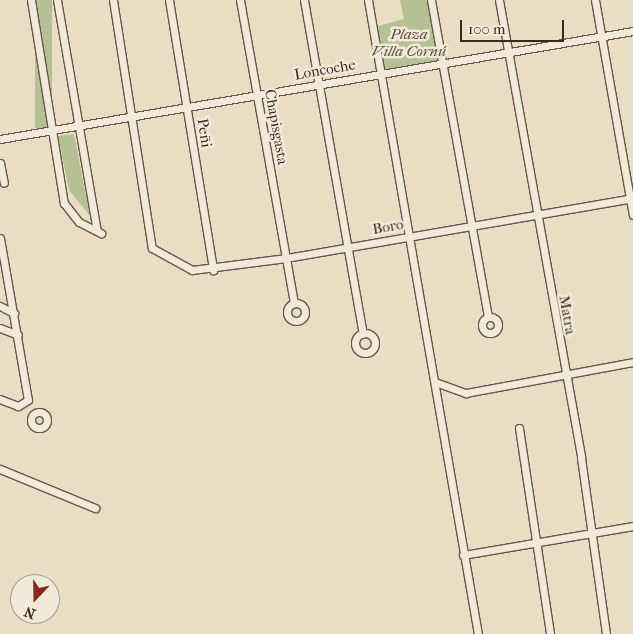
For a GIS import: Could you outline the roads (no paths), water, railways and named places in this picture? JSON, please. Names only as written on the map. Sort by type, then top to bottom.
[{"type":"street","points":[[30,0],[64,203],[78,222],[99,232],[77,126],[57,0]]},
{"type":"street","points":[[114,0],[133,117]]},
{"type":"street","name":"Peñi","points":[[169,0],[213,270]]},
{"type":"street","name":"Chapisgasta","points":[[240,0],[294,303]]},
{"type":"street","points":[[304,0],[363,334]]},
{"type":"street","points":[[368,0],[478,634]]},
{"type":"street","points":[[431,0],[488,316]]},
{"type":"street","name":"Matra","points":[[499,0],[564,374],[594,534],[606,634]]},
{"type":"street","points":[[595,0],[632,198],[633,215]]},
{"type":"street","name":"Loncoche","points":[[0,138],[633,31]]},
{"type":"street","name":"Boro","points":[[133,117],[152,248],[192,270],[213,270],[632,198]]},
{"type":"street","points":[[0,163],[4,183]]},
{"type":"street","points":[[0,238],[28,394],[24,406]]},
{"type":"street","points":[[0,306],[14,313]]},
{"type":"street","points":[[0,328],[18,335]]},
{"type":"street","points":[[435,382],[466,393],[633,362]]},
{"type":"street","points":[[0,399],[24,406],[33,414]]},
{"type":"street","points":[[519,428],[550,634]]},
{"type":"street","points":[[0,469],[96,508]]},
{"type":"street","points":[[463,555],[537,544],[633,526]]},
{"type":"park label","name":"Plaza Villa Cornú","points":[[409,42]]}]
